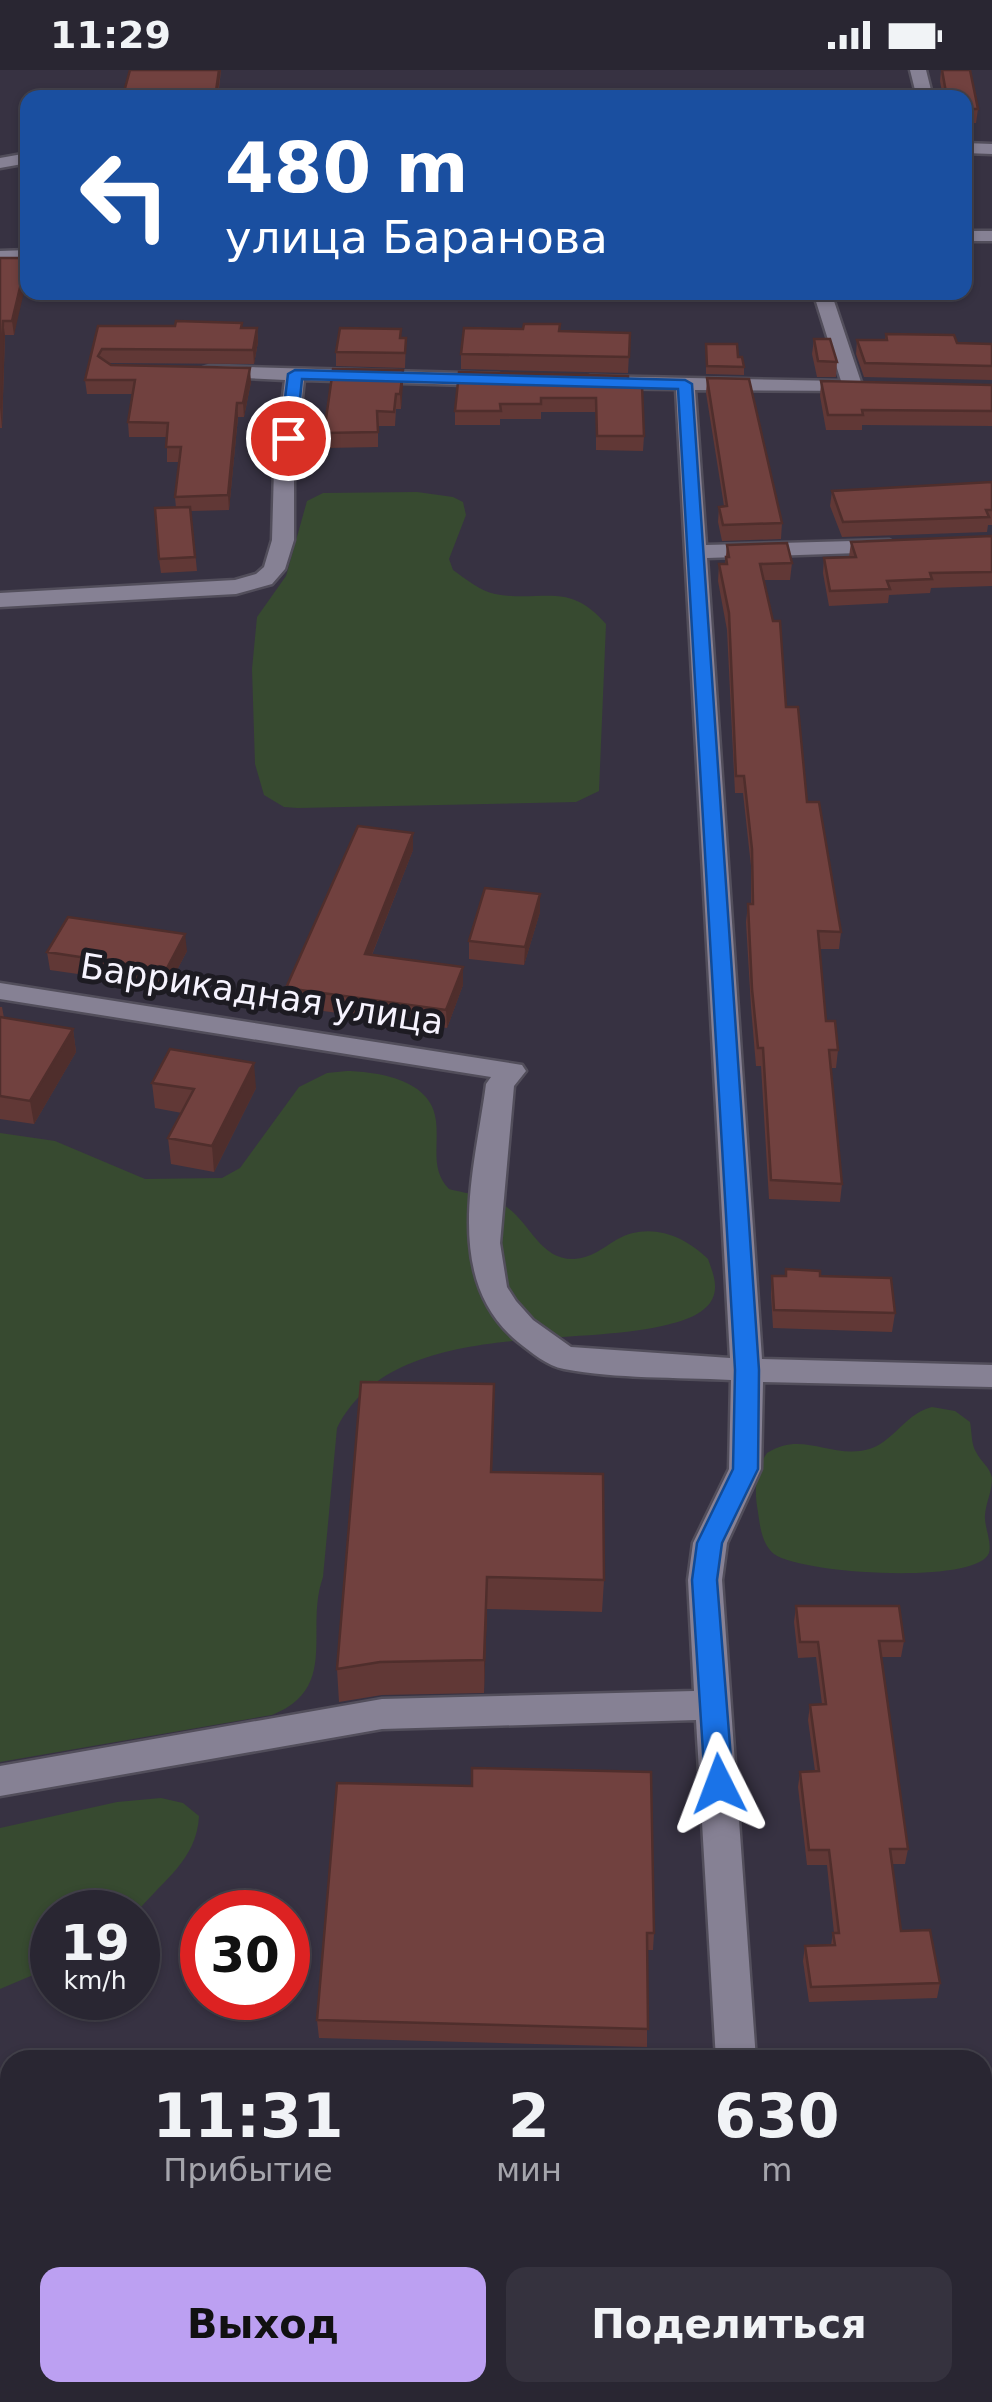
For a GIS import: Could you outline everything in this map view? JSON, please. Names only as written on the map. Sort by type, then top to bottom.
[{"type":"street","points":[[568,381],[863,387],[825,300]]},
{"type":"street","points":[[186,371],[529,380]]},
{"type":"street","points":[[0,600],[236,588],[264,579],[274,570],[283,540],[284,469],[295,374]]},
{"type":"street","points":[[685,384],[747,1370],[745,1469],[710,1543],[704,1580],[735,2050]]},
{"type":"street","points":[[697,552],[914,545]]},
{"type":"street","name":"Баррикадная улица","points":[[0,991],[512,1071],[500,1084],[484,1252],[492,1288],[513,1320],[564,1358],[747,1370]]},
{"type":"street","points":[[747,1370],[992,1376]]},
{"type":"street","points":[[0,1781],[382,1714],[714,1705]]},
{"type":"green space","points":[[417,492],[463,502],[466,515],[449,559],[453,570],[468,581],[495,594],[567,598],[592,610],[606,624],[599,791],[576,802],[298,808],[284,807],[264,795],[255,764],[252,669],[257,617],[286,576],[307,501],[323,493]]},
{"type":"green space","points":[[327,1073],[389,1076],[415,1087],[432,1107],[439,1174],[449,1189],[502,1204],[553,1254],[580,1258],[628,1234],[665,1233],[688,1243],[708,1259],[715,1281],[713,1298],[694,1315],[662,1326],[483,1345],[438,1354],[397,1370],[363,1394],[337,1428],[318,1597],[316,1656],[306,1690],[293,1703],[272,1715],[0,1762],[0,1133],[55,1141],[145,1179],[222,1178],[240,1168],[299,1087]]},
{"type":"green space","points":[[932,1407],[955,1411],[970,1422],[974,1449],[991,1474],[985,1515],[989,1553],[977,1563],[954,1569],[887,1573],[817,1567],[790,1561],[770,1550],[762,1535],[756,1497],[758,1474],[767,1453],[791,1444],[847,1451],[871,1449],[912,1417]]},
{"type":"green space","points":[[161,1798],[183,1803],[199,1816],[185,1858],[157,1890],[30,1890],[30,1976],[0,1989],[0,1828],[117,1802]]},
{"type":"building","points":[[130,70],[219,70],[216,90],[125,90]]},
{"type":"building","points":[[942,70],[970,70],[978,109],[972,109],[972,90],[946,90]]},
{"type":"building","points":[[0,258],[20,258],[20,287],[12,321],[3,321],[0,407]]},
{"type":"building","points":[[176,321],[242,323],[241,328],[257,328],[253,350],[102,349],[98,356],[111,365],[250,368],[243,403],[237,403],[228,495],[175,497],[181,447],[166,447],[168,423],[128,422],[135,380],[85,380],[98,326],[175,326]]},
{"type":"building","points":[[524,324],[560,324],[559,331],[630,333],[629,357],[461,354],[464,328],[523,329]]},
{"type":"building","points":[[340,328],[401,329],[400,338],[406,338],[405,353],[336,352]]},
{"type":"building","points":[[886,334],[954,335],[957,343],[992,344],[992,366],[865,363],[857,340],[887,340]]},
{"type":"building","points":[[814,339],[830,339],[837,362],[818,361]]},
{"type":"building","points":[[706,344],[737,344],[744,367],[707,366]]},
{"type":"building","points":[[333,369],[403,370],[394,412],[377,411],[378,432],[324,433]]},
{"type":"building","points":[[459,372],[628,376],[628,385],[642,385],[644,436],[597,436],[596,398],[541,398],[541,404],[500,404],[501,411],[455,411]]},
{"type":"building","points":[[707,378],[749,379],[782,523],[723,525],[719,507],[727,506]]},
{"type":"building","points":[[821,381],[992,385],[992,411],[862,410],[863,415],[828,415]]},
{"type":"building","points":[[992,482],[992,510],[986,510],[989,517],[843,522],[832,491]]},
{"type":"building","points":[[190,507],[195,557],[159,559],[155,508]]},
{"type":"building","points":[[992,536],[992,572],[930,573],[932,579],[887,581],[890,589],[830,591],[824,558],[856,557],[851,542]]},
{"type":"building","points":[[787,543],[792,563],[760,564],[773,621],[780,621],[786,707],[798,707],[807,802],[819,802],[841,932],[818,931],[826,1021],[835,1021],[838,1050],[829,1050],[842,1184],[771,1180],[763,1048],[758,1048],[752,989],[748,904],[753,904],[752,849],[744,776],[736,776],[729,613],[719,564],[727,564],[727,545]]},
{"type":"building","points":[[358,826],[413,833],[365,954],[463,967],[446,1010],[286,988]]},
{"type":"building","points":[[485,888],[540,894],[525,947],[469,941]]},
{"type":"building","points":[[68,917],[185,934],[166,970],[47,952]]},
{"type":"building","points":[[0,1017],[73,1029],[30,1101],[0,1096]]},
{"type":"building","points":[[170,1049],[254,1063],[212,1146],[168,1138],[194,1089],[152,1083]]},
{"type":"building","points":[[786,1269],[820,1271],[820,1276],[891,1278],[895,1313],[774,1310],[772,1276],[786,1276]]},
{"type":"building","points":[[361,1382],[494,1384],[491,1472],[603,1474],[604,1580],[487,1577],[484,1660],[380,1662],[337,1669]]},
{"type":"building","points":[[796,1606],[899,1606],[904,1641],[879,1641],[908,1849],[890,1849],[901,1931],[930,1930],[940,1983],[811,1987],[805,1946],[835,1945],[833,1933],[839,1933],[829,1850],[809,1850],[800,1772],[819,1771],[810,1705],[826,1704],[818,1642],[800,1642]]},
{"type":"building","points":[[472,1768],[651,1772],[654,1933],[647,1933],[648,2029],[317,2020],[337,1783],[472,1786]]},
{"type":"route","points":[[288,438],[295,374],[685,384],[747,1370],[745,1469],[710,1543],[704,1580],[719,1784]]}]
